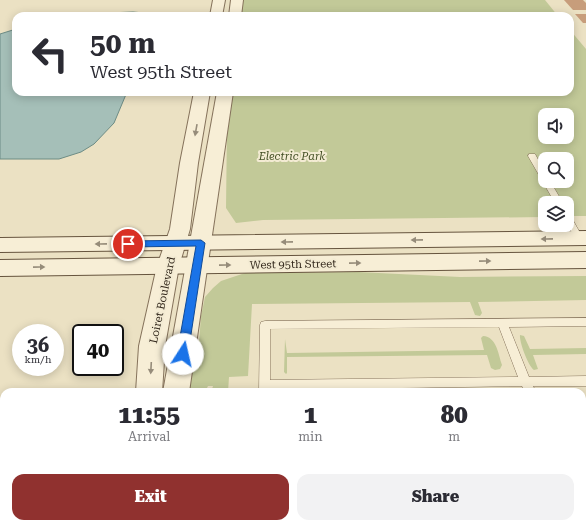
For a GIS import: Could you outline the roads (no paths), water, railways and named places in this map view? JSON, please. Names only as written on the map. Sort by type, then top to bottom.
[{"type":"main road","points":[[217,12],[219,0]]},
{"type":"main road","points":[[236,12],[237,0]]},
{"type":"main road","name":"Loiret Boulevard","points":[[150,388],[152,346],[168,266],[180,229],[189,163],[201,96]]},
{"type":"main road","points":[[177,388],[198,265],[224,96]]},
{"type":"main road","name":"West 95th Street","points":[[0,245],[582,238]]},
{"type":"main road","name":"West 95th Street","points":[[0,268],[586,260]]},
{"type":"lane","points":[[532,156],[538,166]]},
{"type":"lane","points":[[574,227],[582,238]]},
{"type":"lane","points":[[264,388],[265,326],[586,322]]},
{"type":"lane","points":[[503,323],[529,388]]},
{"type":"lane","points":[[335,388],[586,381]]},
{"type":"water","points":[[12,30],[12,96],[125,96],[114,123],[94,144],[81,152],[59,159],[0,159],[0,34]]},
{"type":"park label","name":"Electric Park","points":[[292,156]]}]
